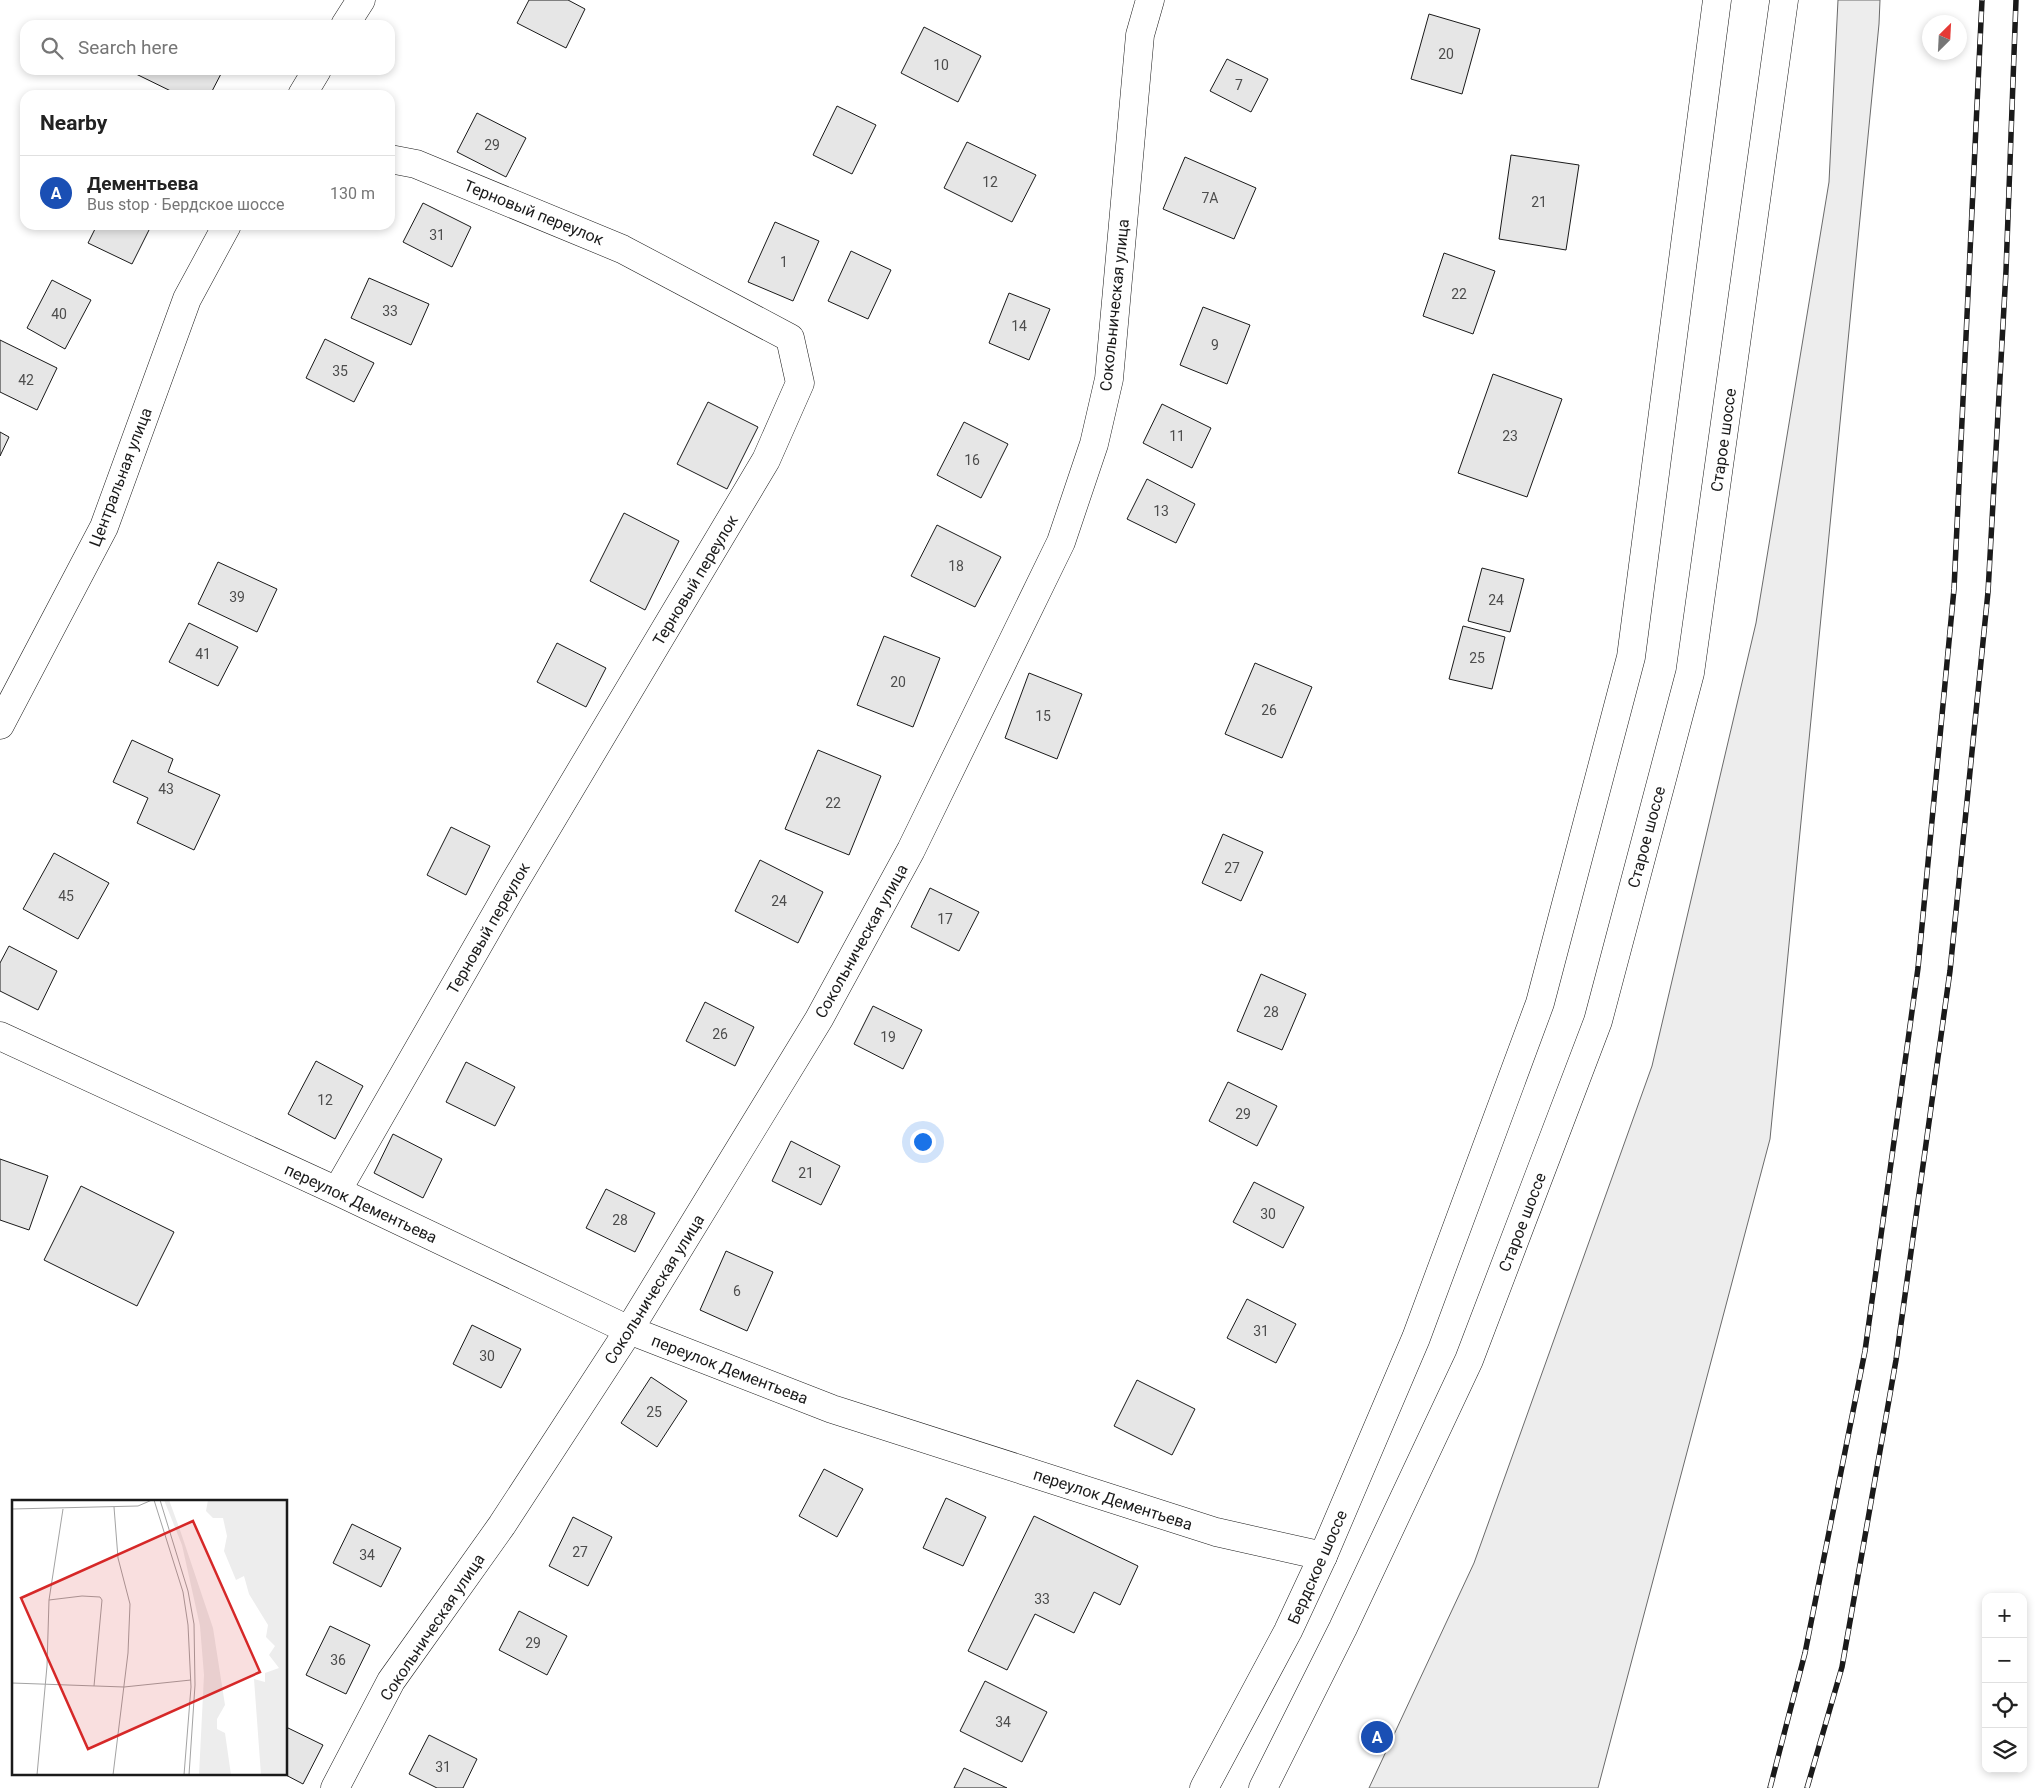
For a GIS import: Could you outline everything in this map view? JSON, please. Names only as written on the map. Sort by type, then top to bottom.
[{"type":"main road","points":[[348,20],[360,0]]},
{"type":"main road","name":"Сокольническая улица","points":[[335,1788],[391,1681],[502,1525],[629,1330],[819,1019],[911,850],[1061,542],[1094,444],[1109,379],[1140,35],[1150,0]]},
{"type":"main road","name":"Бердское шоссе","points":[[1204,1788],[1288,1631],[1323,1556],[1416,1338],[1540,1003],[1631,657],[1717,0]]},
{"type":"main road","name":"Старое шоссе","points":[[1263,1788],[1342,1628],[1469,1360],[1598,1021],[1690,672],[1784,0]]},
{"type":"main road","points":[[305,90],[315,75]]},
{"type":"main road","name":"Терновый переулок","points":[[336,1192],[511,888],[766,460],[800,383],[790,338],[622,249],[416,164],[395,160]]},
{"type":"main road","name":"Центральная улица","points":[[0,725],[104,527],[186,299],[224,230]]},
{"type":"main road","name":"переулок Дементьева","points":[[0,1036],[629,1330],[832,1409],[1216,1532],[1323,1556]]},
{"type":"shaded area","points":[[1838,0],[1880,0],[1879,24],[1770,1139],[1598,1788],[1369,1788],[1474,1563],[1652,1066],[1756,623],[1829,182]]},
{"type":"building","points":[[529,0],[568,0],[585,9],[566,48],[517,23]]},
{"type":"building","points":[[1429,14],[1480,29],[1462,94],[1411,79]]},
{"type":"building","points":[[924,27],[981,56],[958,102],[901,73]]},
{"type":"building","points":[[1227,59],[1268,79],[1251,112],[1210,91]]},
{"type":"building","points":[[138,75],[220,75],[213,90],[169,90]]},
{"type":"building","points":[[837,106],[876,125],[852,174],[813,155]]},
{"type":"building","points":[[477,113],[526,138],[506,177],[457,152]]},
{"type":"building","points":[[967,142],[1036,175],[1012,222],[944,188]]},
{"type":"building","points":[[1511,155],[1579,165],[1566,250],[1499,239]]},
{"type":"building","points":[[1185,157],[1256,188],[1234,239],[1163,209]]},
{"type":"building","points":[[423,203],[471,227],[452,267],[403,242]]},
{"type":"building","points":[[775,222],[819,241],[793,301],[748,282]]},
{"type":"building","points":[[94,230],[149,230],[132,264],[88,243]]},
{"type":"building","points":[[851,251],[891,270],[868,319],[828,301]]},
{"type":"building","points":[[1444,253],[1495,271],[1473,334],[1423,316]]},
{"type":"building","points":[[369,278],[429,304],[411,345],[351,318]]},
{"type":"building","points":[[52,280],[91,300],[65,349],[27,328]]},
{"type":"building","points":[[1009,293],[1050,309],[1029,360],[989,343]]},
{"type":"building","points":[[1203,307],[1250,325],[1227,384],[1180,365]]},
{"type":"building","points":[[325,339],[374,363],[354,402],[306,378]]},
{"type":"building","points":[[0,340],[57,368],[37,410],[0,392]]},
{"type":"building","points":[[1493,374],[1562,399],[1527,497],[1458,473]]},
{"type":"building","points":[[708,402],[758,427],[727,489],[677,464]]},
{"type":"building","points":[[1162,404],[1211,428],[1192,468],[1143,443]]},
{"type":"building","points":[[964,422],[1008,444],[981,498],[937,475]]},
{"type":"building","points":[[0,432],[9,437],[0,456]]},
{"type":"building","points":[[1147,479],[1195,504],[1176,543],[1127,519]]},
{"type":"building","points":[[624,513],[679,541],[645,610],[590,581]]},
{"type":"building","points":[[937,525],[1001,557],[975,607],[911,576]]},
{"type":"building","points":[[218,562],[277,589],[257,632],[198,604]]},
{"type":"building","points":[[1482,568],[1524,579],[1510,632],[1468,621]]},
{"type":"building","points":[[189,623],[238,647],[218,686],[169,662]]},
{"type":"building","points":[[1463,626],[1505,637],[1492,689],[1449,679]]},
{"type":"building","points":[[884,636],[940,658],[913,727],[857,705]]},
{"type":"building","points":[[557,643],[606,668],[586,707],[537,682]]},
{"type":"building","points":[[1255,663],[1312,687],[1282,758],[1225,734]]},
{"type":"building","points":[[1029,673],[1082,694],[1057,759],[1005,738]]},
{"type":"building","points":[[132,740],[173,759],[168,772],[220,795],[194,850],[137,823],[148,798],[113,782]]},
{"type":"building","points":[[818,750],[881,776],[849,855],[785,829]]},
{"type":"building","points":[[451,827],[490,846],[466,895],[427,875]]},
{"type":"building","points":[[1223,834],[1263,852],[1241,901],[1202,883]]},
{"type":"building","points":[[54,853],[109,883],[78,939],[23,909]]},
{"type":"building","points":[[760,860],[823,892],[798,943],[735,911]]},
{"type":"building","points":[[930,888],[979,912],[959,951],[911,927]]},
{"type":"building","points":[[9,946],[57,971],[38,1010],[0,991],[0,963]]},
{"type":"building","points":[[1261,974],[1306,994],[1282,1050],[1237,1031]]},
{"type":"building","points":[[705,1002],[754,1027],[735,1066],[686,1041]]},
{"type":"building","points":[[873,1006],[922,1030],[903,1069],[854,1044]]},
{"type":"building","points":[[316,1061],[363,1086],[335,1139],[288,1114]]},
{"type":"building","points":[[466,1062],[515,1087],[495,1126],[446,1102]]},
{"type":"building","points":[[1228,1082],[1277,1106],[1257,1146],[1209,1121]]},
{"type":"building","points":[[393,1134],[442,1159],[423,1198],[374,1173]]},
{"type":"building","points":[[791,1141],[840,1166],[821,1205],[772,1181]]},
{"type":"building","points":[[0,1159],[48,1176],[29,1230],[0,1220]]},
{"type":"building","points":[[1254,1182],[1304,1207],[1283,1248],[1233,1222]]},
{"type":"building","points":[[81,1186],[174,1232],[137,1306],[44,1260]]},
{"type":"building","points":[[606,1189],[655,1213],[635,1252],[586,1228]]},
{"type":"building","points":[[726,1251],[773,1272],[747,1331],[700,1310]]},
{"type":"building","points":[[1247,1299],[1296,1324],[1276,1363],[1227,1338]]},
{"type":"building","points":[[472,1325],[521,1349],[501,1388],[453,1364]]},
{"type":"building","points":[[651,1377],[687,1401],[657,1447],[621,1423]]},
{"type":"building","points":[[1137,1380],[1195,1409],[1172,1455],[1114,1426]]},
{"type":"building","points":[[824,1469],[863,1489],[837,1537],[799,1516]]},
{"type":"building","points":[[946,1498],[986,1517],[963,1566],[923,1548]]},
{"type":"building","points":[[1034,1516],[1138,1566],[1120,1605],[1094,1592],[1074,1633],[1035,1614],[1007,1670],[968,1651]]},
{"type":"building","points":[[573,1517],[612,1537],[588,1586],[549,1566]]},
{"type":"building","points":[[352,1524],[401,1548],[381,1587],[333,1563]]},
{"type":"building","points":[[519,1611],[567,1636],[547,1675],[499,1650]]},
{"type":"building","points":[[330,1626],[370,1645],[346,1694],[306,1675]]},
{"type":"building","points":[[985,1681],[1047,1712],[1022,1762],[960,1731]]},
{"type":"building","points":[[288,1728],[323,1745],[303,1784],[288,1776]]},
{"type":"building","points":[[429,1735],[477,1759],[463,1788],[437,1788],[409,1774]]},
{"type":"building","points":[[964,1768],[1007,1788],[954,1788]]},
{"type":"railway","points":[[1770,1788],[1805,1653],[1865,1351],[1918,968],[1954,589],[1982,0]]},
{"type":"railway","points":[[1807,1788],[1842,1667],[1896,1360],[1950,971],[1988,592],[2006,271],[2016,0]]},
{"type":"place","name":"Дементьева","points":[[1377,1737]]}]
